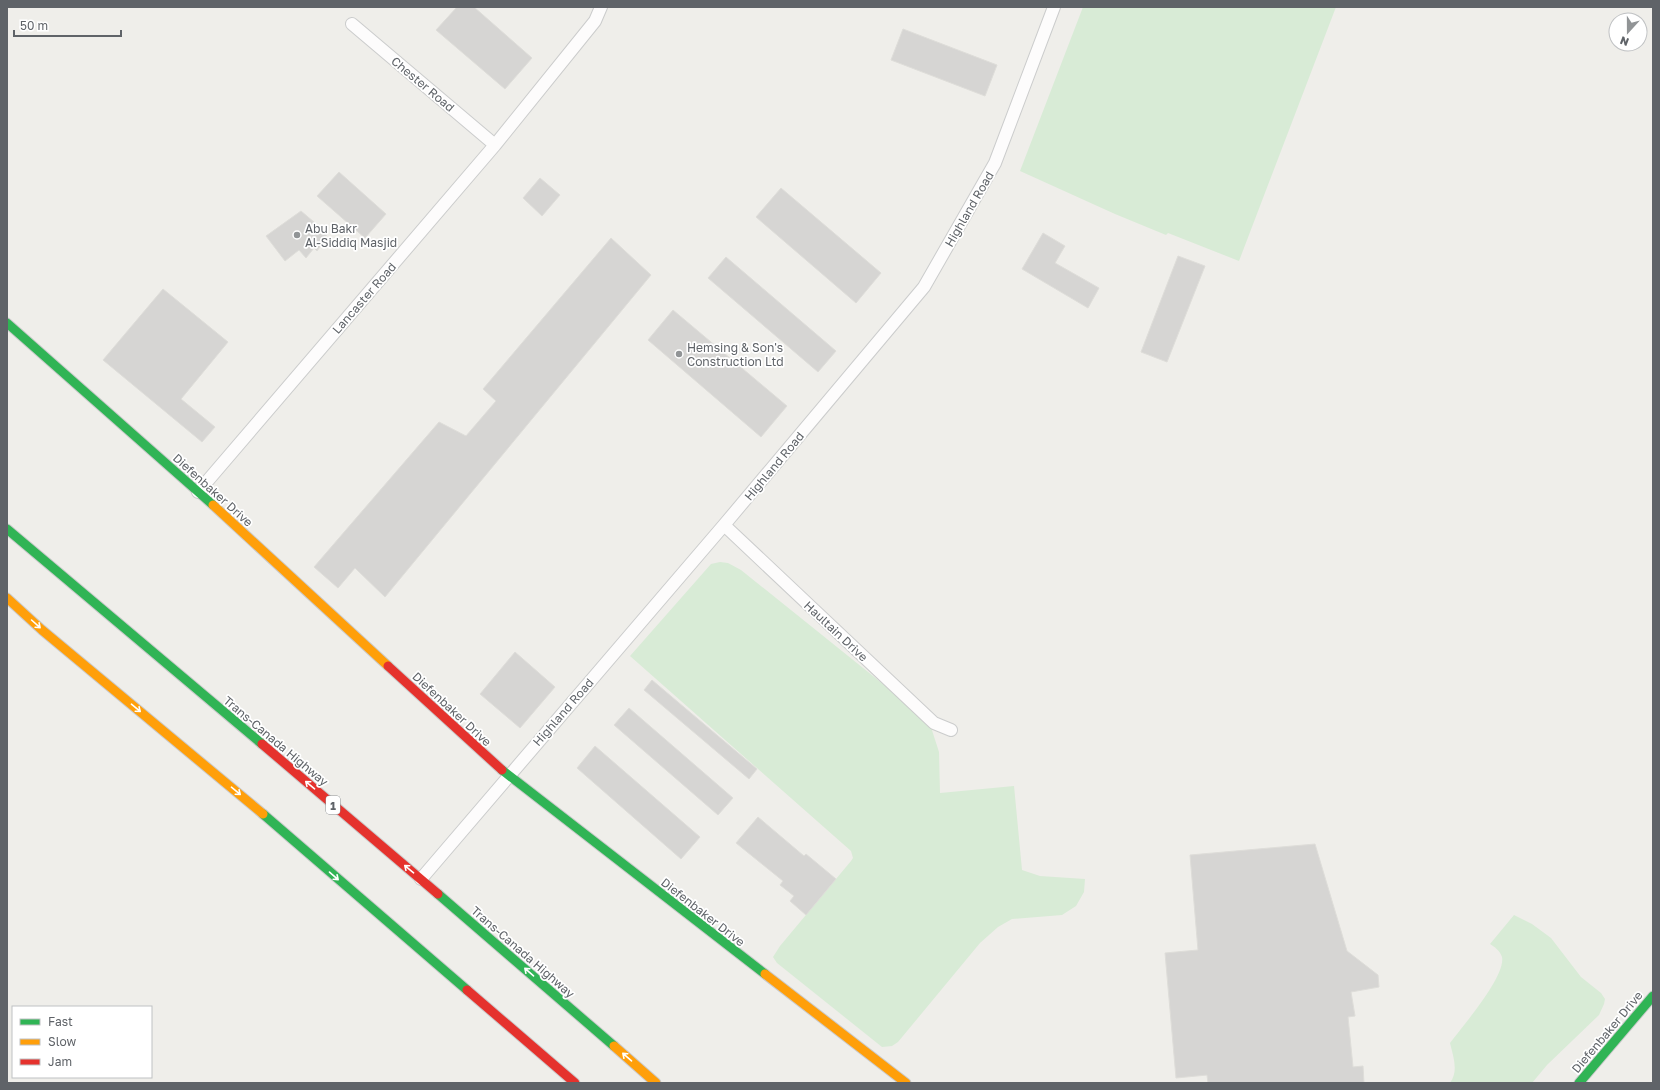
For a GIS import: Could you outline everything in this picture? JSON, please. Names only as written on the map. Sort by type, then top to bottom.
[{"type":"main road","name":"Diefenbaker Drive","points":[[7,323],[198,492],[508,776],[906,1083]]},
{"type":"main road","name":"Trans-Canada Highway","points":[[7,529],[421,879],[656,1083]]},
{"type":"main road","points":[[7,598],[42,630],[242,796],[575,1083]]},
{"type":"main road","name":"Diefenbaker Drive","points":[[1579,1083],[1653,996]]},
{"type":"street","name":"Lancaster Road","points":[[198,492],[495,145],[595,21],[601,7]]},
{"type":"street","name":"Highland Road","points":[[421,879],[724,526],[924,287],[995,163],[1054,7]]},
{"type":"street","name":"Chester Road","points":[[352,24],[495,145]]},
{"type":"street","name":"Haultain Drive","points":[[724,526],[934,723],[951,730]]},
{"type":"green space","points":[[1083,7],[1336,7],[1239,261],[1168,233],[1166,235],[1115,214],[1020,171]]},
{"type":"green space","points":[[720,562],[728,563],[741,570],[929,721],[939,752],[940,793],[1014,786],[1022,870],[1040,876],[1085,879],[1084,892],[1076,906],[1062,915],[1012,919],[998,927],[980,943],[898,1042],[892,1046],[882,1047],[777,963],[773,957],[780,946],[851,861],[853,858],[851,851],[630,656],[711,564]]},
{"type":"green space","points":[[1514,915],[1532,924],[1551,938],[1581,977],[1601,993],[1605,999],[1604,1004],[1599,1015],[1547,1065],[1532,1083],[1450,1083],[1453,1078],[1455,1068],[1450,1043],[1473,1014],[1497,976],[1502,957],[1497,949],[1490,944]]},
{"type":"building","points":[[457,7],[474,7],[532,58],[505,89],[436,30]]},
{"type":"building","points":[[903,29],[997,65],[985,96],[891,60]]},
{"type":"building","points":[[339,172],[386,214],[365,238],[317,196]]},
{"type":"building","points":[[540,178],[560,195],[542,216],[523,198]]},
{"type":"building","points":[[781,188],[881,273],[856,303],[756,217]]},
{"type":"building","name":"Abu Bakr Al-Siddiq Masjid","points":[[301,211],[328,234],[322,240],[324,241],[317,251],[314,248],[306,258],[299,250],[285,261],[266,236]]},
{"type":"building","points":[[1043,233],[1065,246],[1055,263],[1099,288],[1088,308],[1022,269]]},
{"type":"building","points":[[611,238],[651,275],[385,597],[355,568],[338,588],[314,567],[439,422],[466,436],[496,401],[483,389]]},
{"type":"building","points":[[1178,256],[1205,266],[1167,362],[1141,352]]},
{"type":"building","points":[[726,257],[836,351],[818,372],[708,278]]},
{"type":"building","points":[[163,289],[228,342],[181,399],[215,427],[202,442],[103,360]]},
{"type":"building","points":[[673,310],[787,406],[761,437],[648,340]]},
{"type":"building","points":[[515,652],[555,687],[520,728],[480,694]]},
{"type":"building","points":[[652,680],[757,769],[749,779],[644,690]]},
{"type":"building","points":[[629,708],[733,798],[718,815],[614,725]]},
{"type":"building","points":[[595,746],[700,837],[681,859],[577,768]]},
{"type":"building","points":[[758,817],[804,856],[806,854],[836,879],[806,915],[790,901],[794,896],[780,885],[783,881],[736,843]]},
{"type":"building","points":[[1315,844],[1347,951],[1378,975],[1379,987],[1351,992],[1355,1016],[1348,1017],[1353,1067],[1363,1066],[1364,1083],[1208,1083],[1207,1075],[1176,1078],[1165,953],[1198,950],[1190,855]]},
{"type":"traffic: fast","points":[[7,323],[213,505]]},
{"type":"traffic: fast","points":[[7,529],[262,744]]},
{"type":"traffic: fast","points":[[502,770],[765,974]]},
{"type":"traffic: fast","points":[[263,814],[467,990]]},
{"type":"traffic: fast","points":[[438,894],[614,1046]]},
{"type":"traffic: fast","points":[[1579,1083],[1653,996]]},
{"type":"traffic: slow","points":[[213,505],[388,666]]},
{"type":"traffic: slow","points":[[7,598],[42,630],[263,814]]},
{"type":"traffic: slow","points":[[765,974],[906,1083]]},
{"type":"traffic: slow","points":[[614,1046],[656,1083]]},
{"type":"traffic: jam","points":[[388,666],[502,770]]},
{"type":"traffic: jam","points":[[262,744],[438,894]]},
{"type":"traffic: jam","points":[[467,990],[575,1083]]},
{"type":"place","name":"Abu Bakr Al-Siddiq Masjid","points":[[297,235]]},
{"type":"place","name":"Hemsing & Son's Construction Ltd","points":[[679,354]]}]
